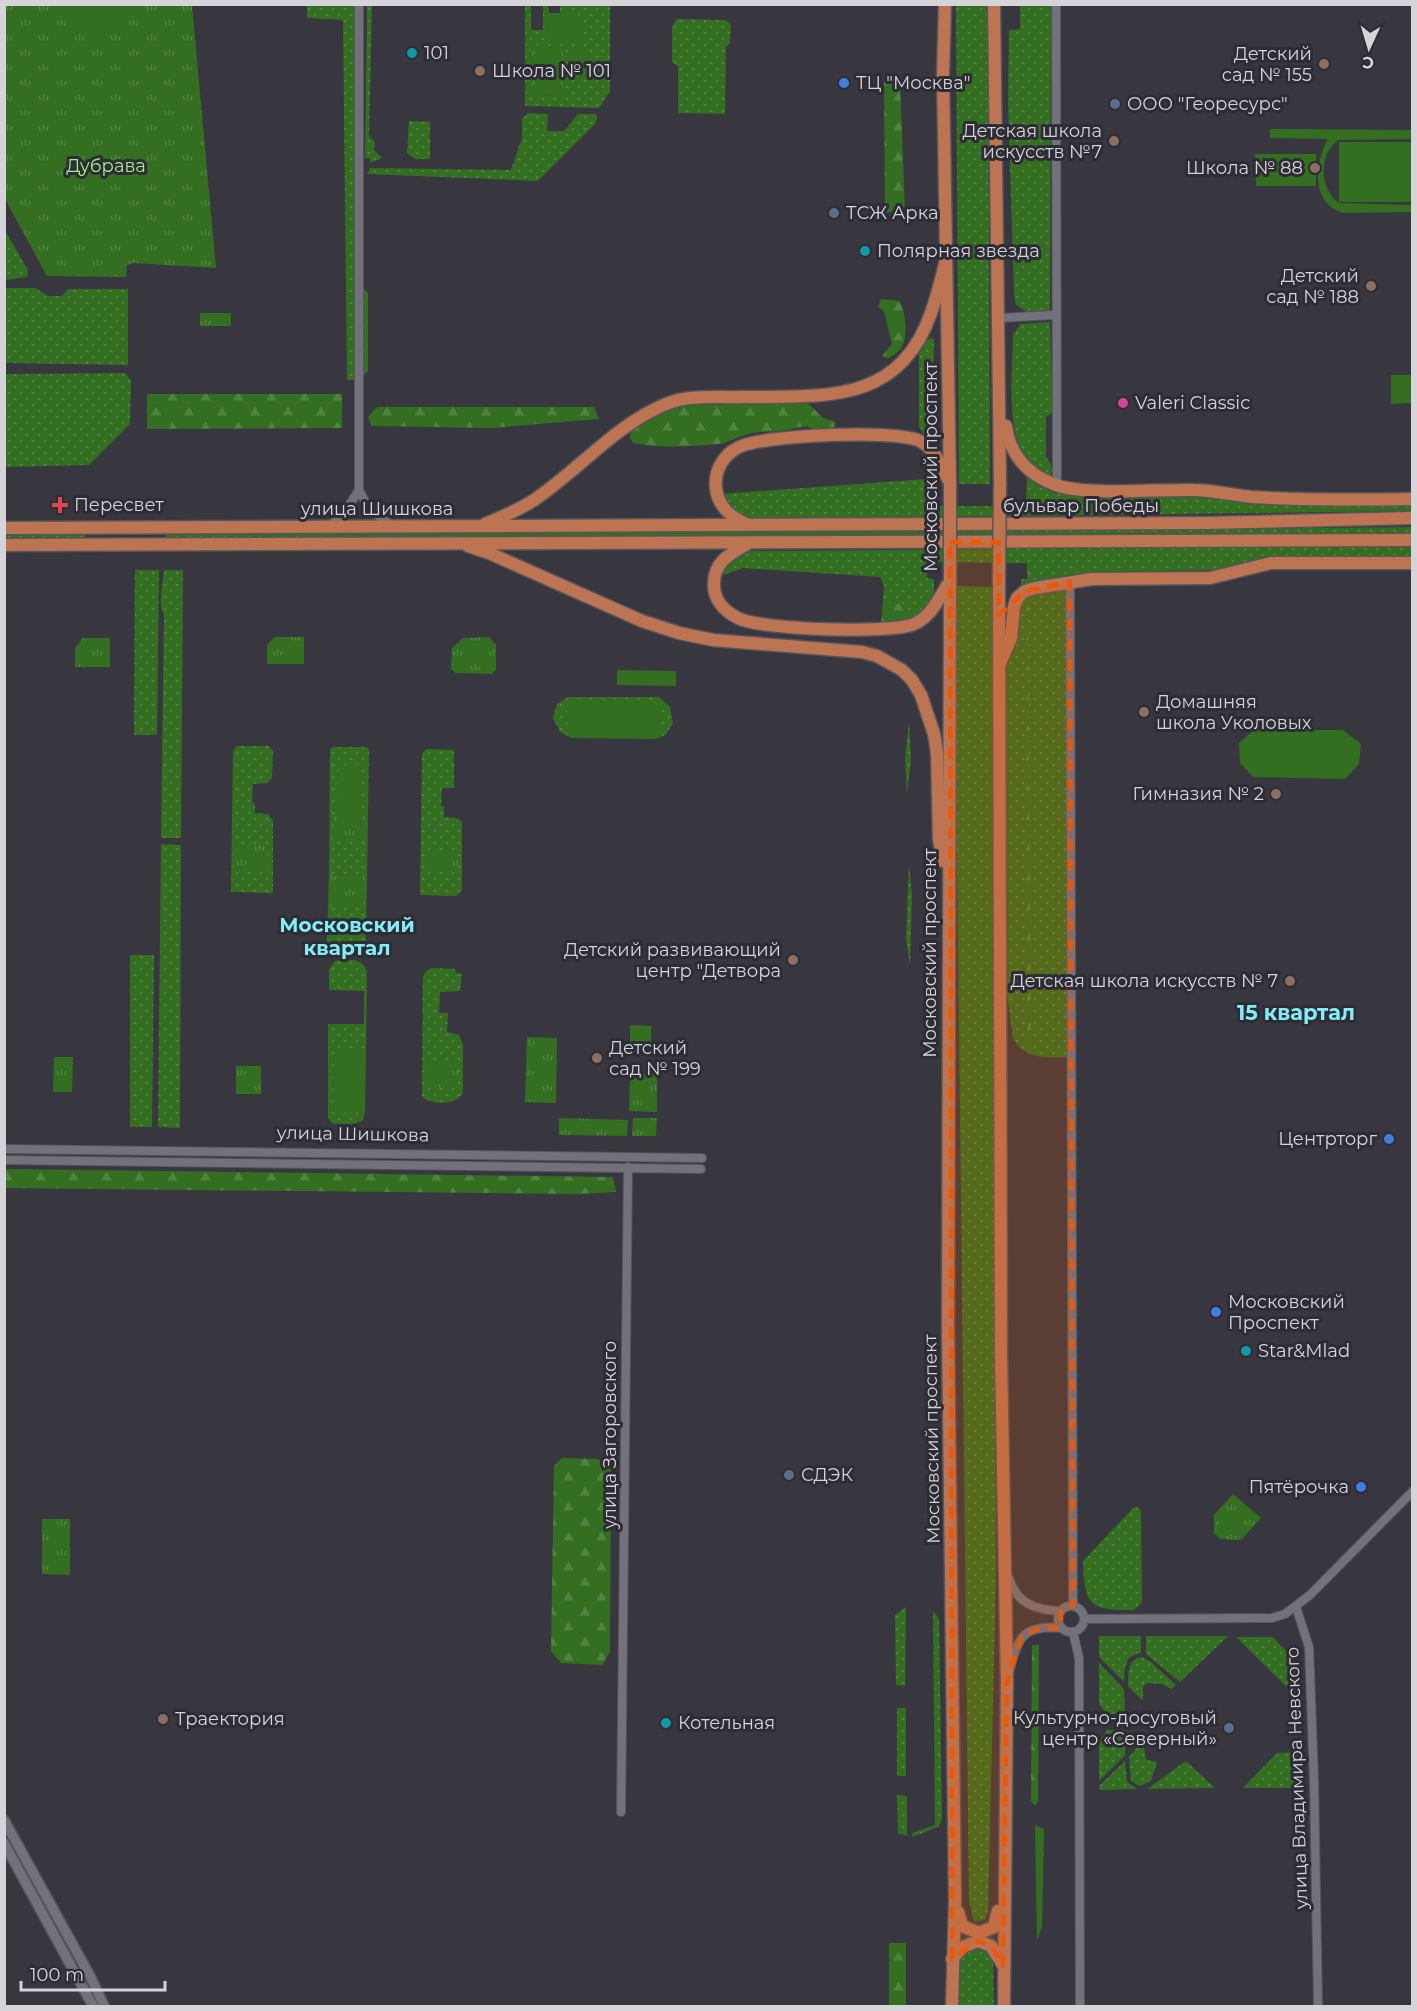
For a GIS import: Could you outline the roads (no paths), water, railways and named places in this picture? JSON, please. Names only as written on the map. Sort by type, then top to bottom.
[{"type":"main road","name":"Московский проспект","points":[[945,4],[943,75],[950,483],[948,1332],[955,1902],[952,2007]]},
{"type":"main road","name":"Московский проспект","points":[[994,4],[1000,392],[998,668],[1001,1349],[1007,1572],[1004,2007]]},
{"type":"main road","points":[[477,527],[534,501],[625,428],[668,403],[691,398],[821,395],[871,385],[904,360],[920,338],[931,314],[947,256]]},
{"type":"main road","points":[[1000,392],[1008,439],[1018,461],[1035,474],[1057,485],[1080,490],[1197,490],[1300,499],[1413,499]]},
{"type":"main road","points":[[750,526],[736,519],[720,504],[716,485],[717,475],[720,464],[729,454],[739,447],[764,441],[872,435],[908,437],[919,441],[933,452],[950,483]]},
{"type":"main road","name":"бульвар Победы","points":[[750,526],[1208,523],[1413,518]]},
{"type":"main road","name":"улица Шишкова","points":[[4,528],[750,526]]},
{"type":"main road","points":[[91,528],[91,544]]},
{"type":"main road","points":[[160,528],[160,544]]},
{"type":"main road","name":"бульвар Победы","points":[[750,543],[1413,540]]},
{"type":"main road","points":[[458,543],[489,553],[642,621],[679,633],[714,640],[862,652],[877,656],[902,670],[912,680],[921,695],[938,753],[939,839],[948,895]]},
{"type":"main road","points":[[750,543],[718,564],[714,574],[714,589],[718,602],[727,611],[739,619],[755,623],[883,631],[901,628],[925,617],[950,582]]},
{"type":"main road","name":"улица Шишкова","points":[[4,545],[750,543]]},
{"type":"main road","points":[[998,668],[1011,638],[1017,598],[1035,588],[1092,579],[1210,578],[1271,563],[1413,563]]},
{"type":"main road","name":"Московский проспект","points":[[955,1902],[962,1926],[979,1933],[994,1927],[1003,1893]]},
{"type":"main road","points":[[952,1959],[963,1947],[978,1941],[991,1946],[1003,1966]]},
{"type":"street","points":[[359,4],[359,490],[368,507],[379,519],[396,527]]},
{"type":"street","points":[[1056,4],[1054,315],[1057,485]]},
{"type":"street","points":[[999,318],[1054,315]]},
{"type":"street","points":[[327,528],[341,518],[359,490]]},
{"type":"street","points":[[1070,582],[1073,1606]]},
{"type":"street","name":"улица Шишкова","points":[[4,1149],[702,1158]]},
{"type":"street","name":"улица Шишкова","points":[[4,1160],[701,1169]]},
{"type":"street","name":"улица Загоровского","points":[[621,1812],[624,1704],[628,1167]]},
{"type":"street","points":[[1084,1619],[1272,1618],[1296,1607],[1413,1492]]},
{"type":"street","points":[[1007,1572],[1014,1593],[1025,1603],[1041,1609],[1060,1611],[1073,1606]]},
{"type":"street","points":[[1007,1682],[1016,1645],[1022,1637],[1040,1628],[1061,1628],[1072,1632],[1080,1629],[1084,1619],[1080,1610],[1073,1606]]},
{"type":"street","name":"улица Владимира Невского","points":[[1296,1607],[1309,1647],[1318,2007]]},
{"type":"street","points":[[1060,1611],[1058,1621],[1061,1628]]},
{"type":"street","points":[[1072,1632],[1079,1658],[1080,2007]]},
{"type":"street","points":[[4,1821],[90,1976],[104,2007]]},
{"type":"street","points":[[4,1844],[93,2007]]},
{"type":"place","name":"101","points":[[412,53]]},
{"type":"place","name":"Детский сад № 155","points":[[1324,64]]},
{"type":"place","name":"Школа № 101","points":[[480,71]]},
{"type":"place","name":"ТЦ \"Москва\"","points":[[844,83]]},
{"type":"place","name":"ООО \"Георесурс\"","points":[[1115,104]]},
{"type":"place","name":"Детская школа искусств №7","points":[[1114,141]]},
{"type":"place","name":"Школа № 88","points":[[1315,168]]},
{"type":"place","name":"ТСЖ Арка","points":[[834,213]]},
{"type":"place","name":"Полярная звезда","points":[[865,251]]},
{"type":"place","name":"Детский сад № 188","points":[[1371,286]]},
{"type":"place","name":"Valeri Classic","points":[[1123,403]]},
{"type":"place","name":"Пересвет","points":[[60,505]]},
{"type":"place","name":"Домашняя школа Уколовых","points":[[1144,712]]},
{"type":"place","name":"Гимназия № 2","points":[[1276,794]]},
{"type":"place","name":"Детский развивающий центр \"Детвора","points":[[793,960]]},
{"type":"place","name":"Детская школа искусств № 7","points":[[1290,981]]},
{"type":"place","name":"Детский сад № 199","points":[[597,1058]]},
{"type":"place","name":"Центрторг","points":[[1389,1139]]},
{"type":"place","name":"Московский Проспект","points":[[1216,1312]]},
{"type":"place","name":"Star&Mlad","points":[[1246,1351]]},
{"type":"place","name":"СДЭК","points":[[789,1475]]},
{"type":"place","name":"Пятёрочка","points":[[1361,1487]]},
{"type":"place","name":"Траектория","points":[[163,1719]]},
{"type":"place","name":"Котельная","points":[[666,1723]]},
{"type":"place","name":"Культурно-досуговый центр «Северный»","points":[[1229,1728]]},
{"type":"district","name":"Московский квартал","points":[[347,936]]},
{"type":"district","name":"15 квартал","points":[[1296,1012]]},
{"type":"park label","name":"Дубрава","points":[[106,166]]}]
